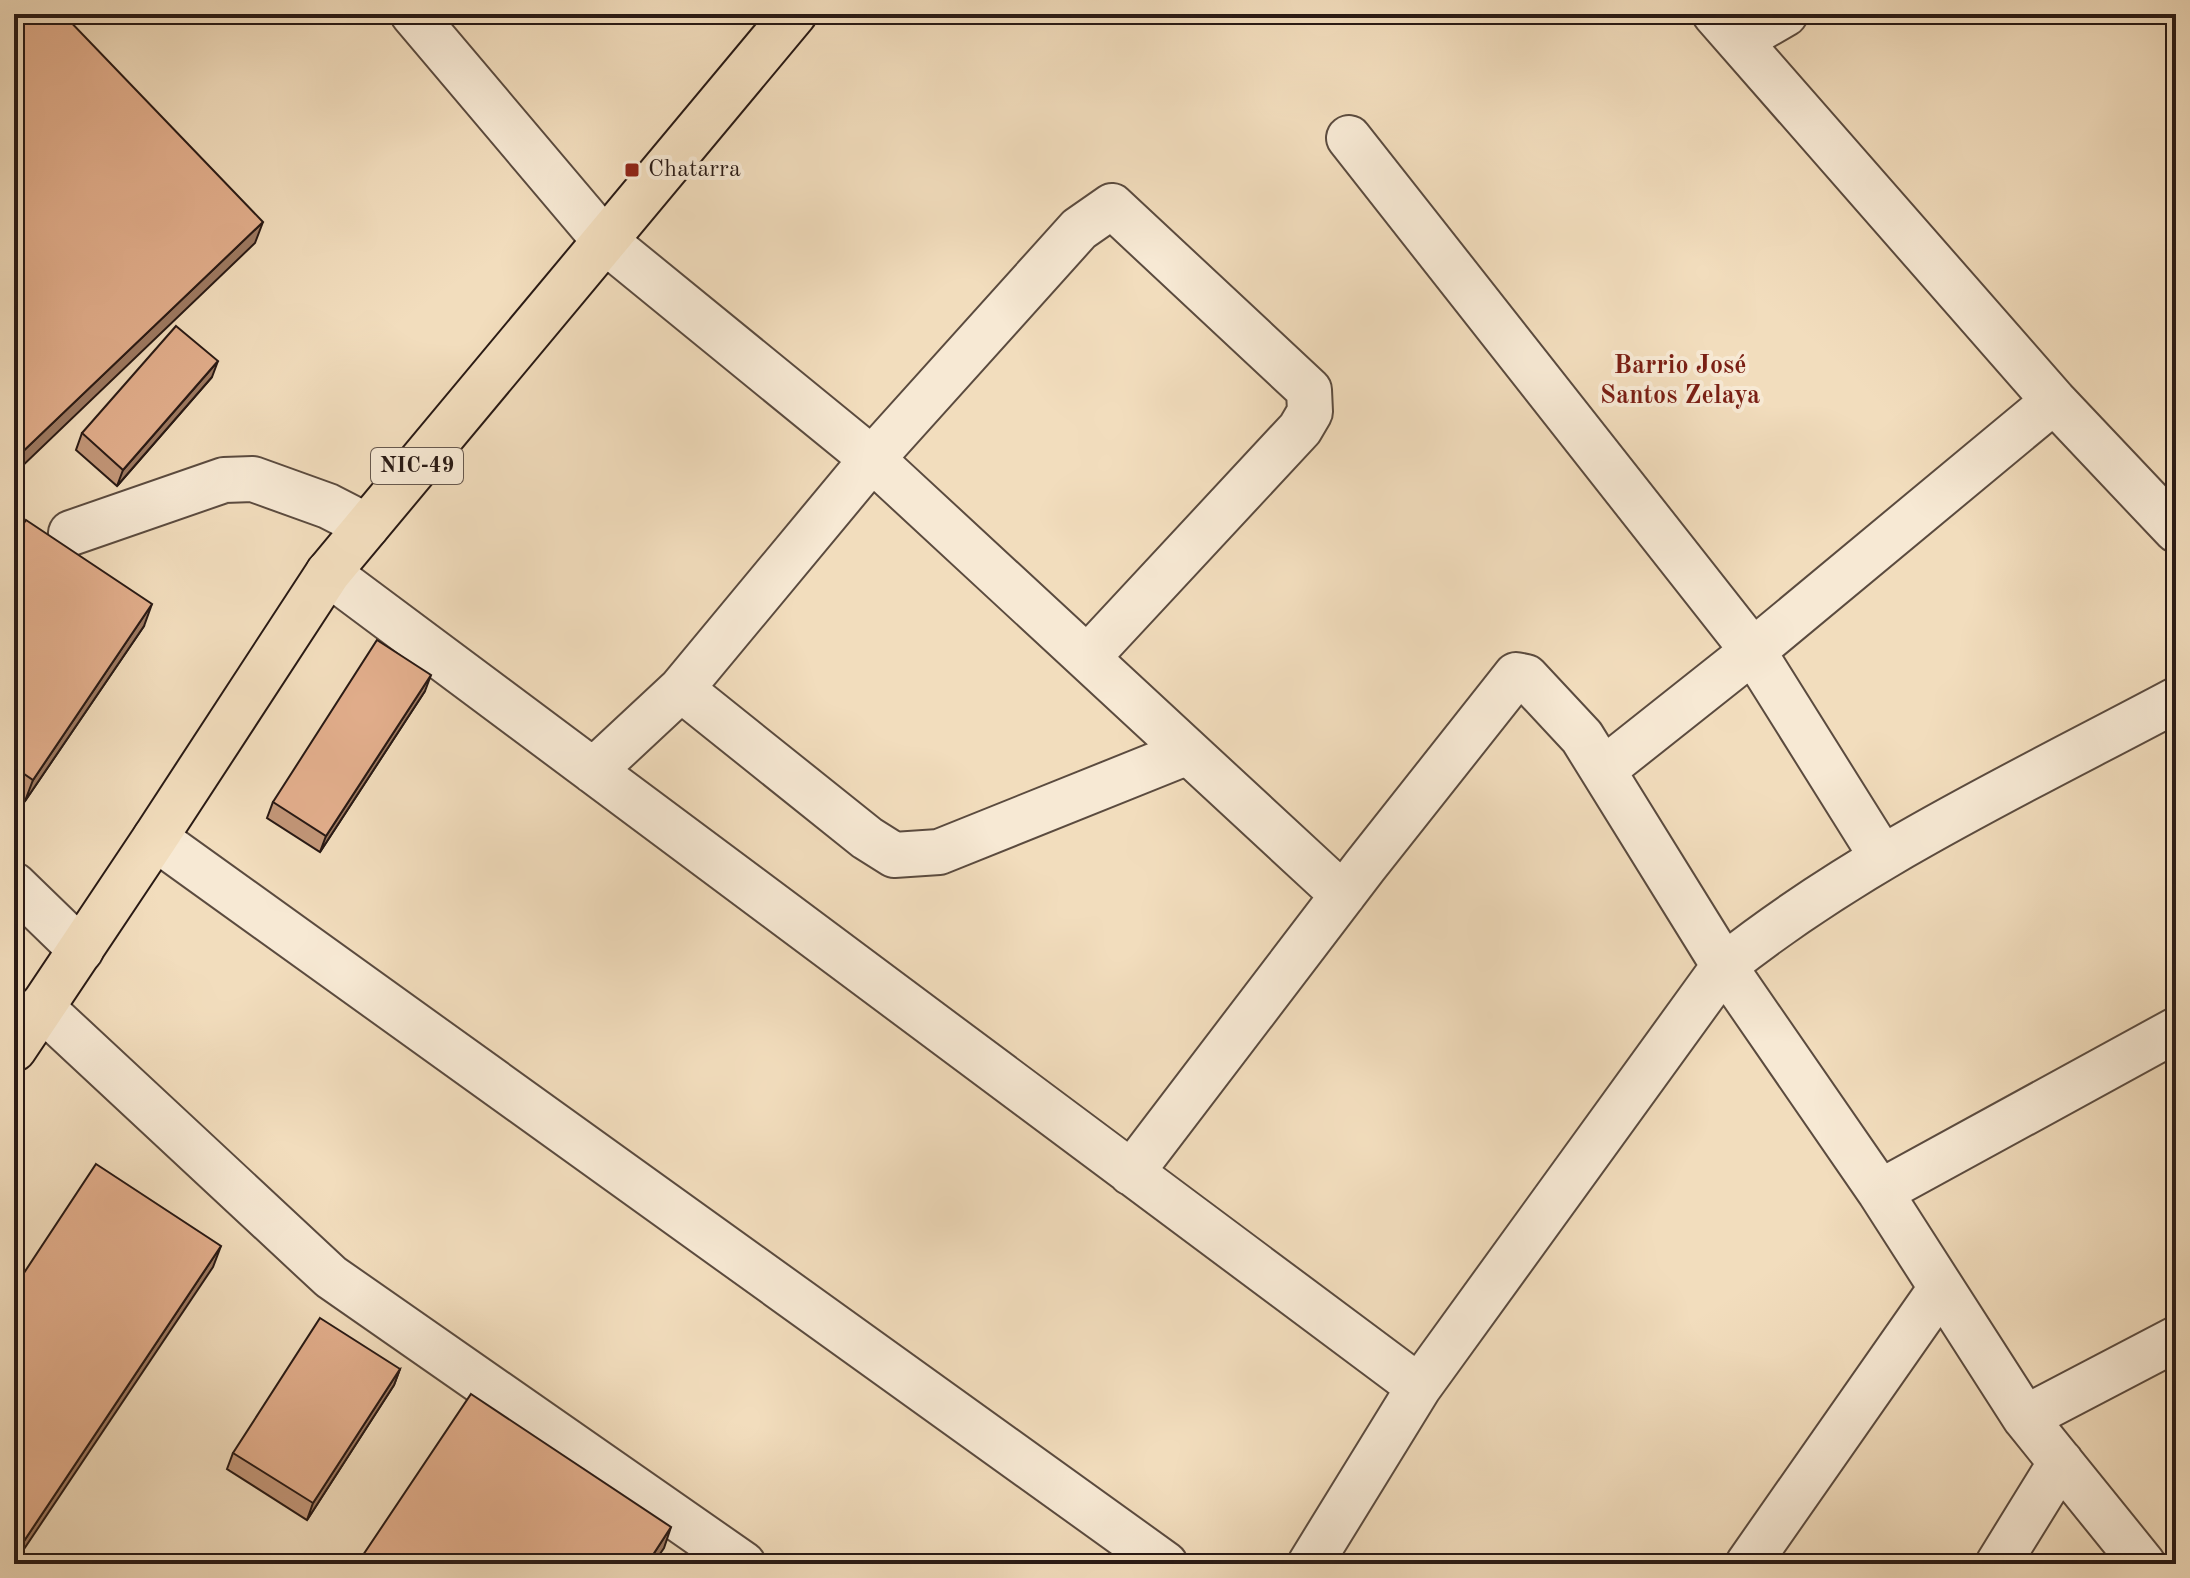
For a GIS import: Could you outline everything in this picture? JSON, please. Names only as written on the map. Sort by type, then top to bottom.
[{"type":"main road","name":"NIC-49","points":[[14,1049],[328,573],[794,14]]},
{"type":"street","points":[[413,14],[605,241],[872,459],[1343,895]]},
{"type":"street","points":[[1785,14],[1728,27],[2054,401],[2176,530]]},
{"type":"street","points":[[1349,138],[1753,651],[1882,857]]},
{"type":"street","points":[[593,771],[681,689],[872,459],[1079,229],[1112,206],[1309,390],[1310,412],[1300,429],[1087,658]]},
{"type":"street","points":[[1603,770],[1753,651],[2054,401]]},
{"type":"street","points":[[71,533],[224,480],[253,479],[328,506],[367,526]]},
{"type":"street","points":[[328,573],[1419,1387]]},
{"type":"street","points":[[1131,1173],[1516,675],[1526,677],[1582,737],[1724,966],[1880,1192],[2025,1418],[2143,1564]]},
{"type":"street","points":[[681,689],[867,838],[894,855],[939,852],[1188,752]]},
{"type":"street","points":[[1310,1564],[1419,1387],[1724,966],[1777,923],[1882,857],[2176,700]]},
{"type":"street","points":[[155,838],[1165,1564]]},
{"type":"street","points":[[14,885],[81,950]]},
{"type":"street","points":[[41,1007],[331,1277],[743,1564]]},
{"type":"street","points":[[1880,1192],[2176,1030]]},
{"type":"street","points":[[1748,1564],[1941,1288]]},
{"type":"street","points":[[2025,1418],[2176,1339]]},
{"type":"street","points":[[1998,1564],[2061,1462]]},
{"type":"building","points":[[14,14],[63,14],[263,222],[14,460]]},
{"type":"building","points":[[176,326],[218,361],[123,470],[82,433]]},
{"type":"building","points":[[26,520],[152,604],[33,780],[14,767],[14,538]]},
{"type":"building","points":[[377,640],[431,675],[326,836],[273,802]]},
{"type":"building","points":[[96,1164],[221,1246],[14,1556],[14,1288]]},
{"type":"building","points":[[320,1318],[400,1369],[313,1503],[233,1453]]},
{"type":"building","points":[[471,1394],[671,1527],[647,1564],[357,1564]]},
{"type":"place","name":"Chatarra","points":[[632,170]]},
{"type":"district","name":"Barrio José Santos Zelaya","points":[[1680,381]]}]
